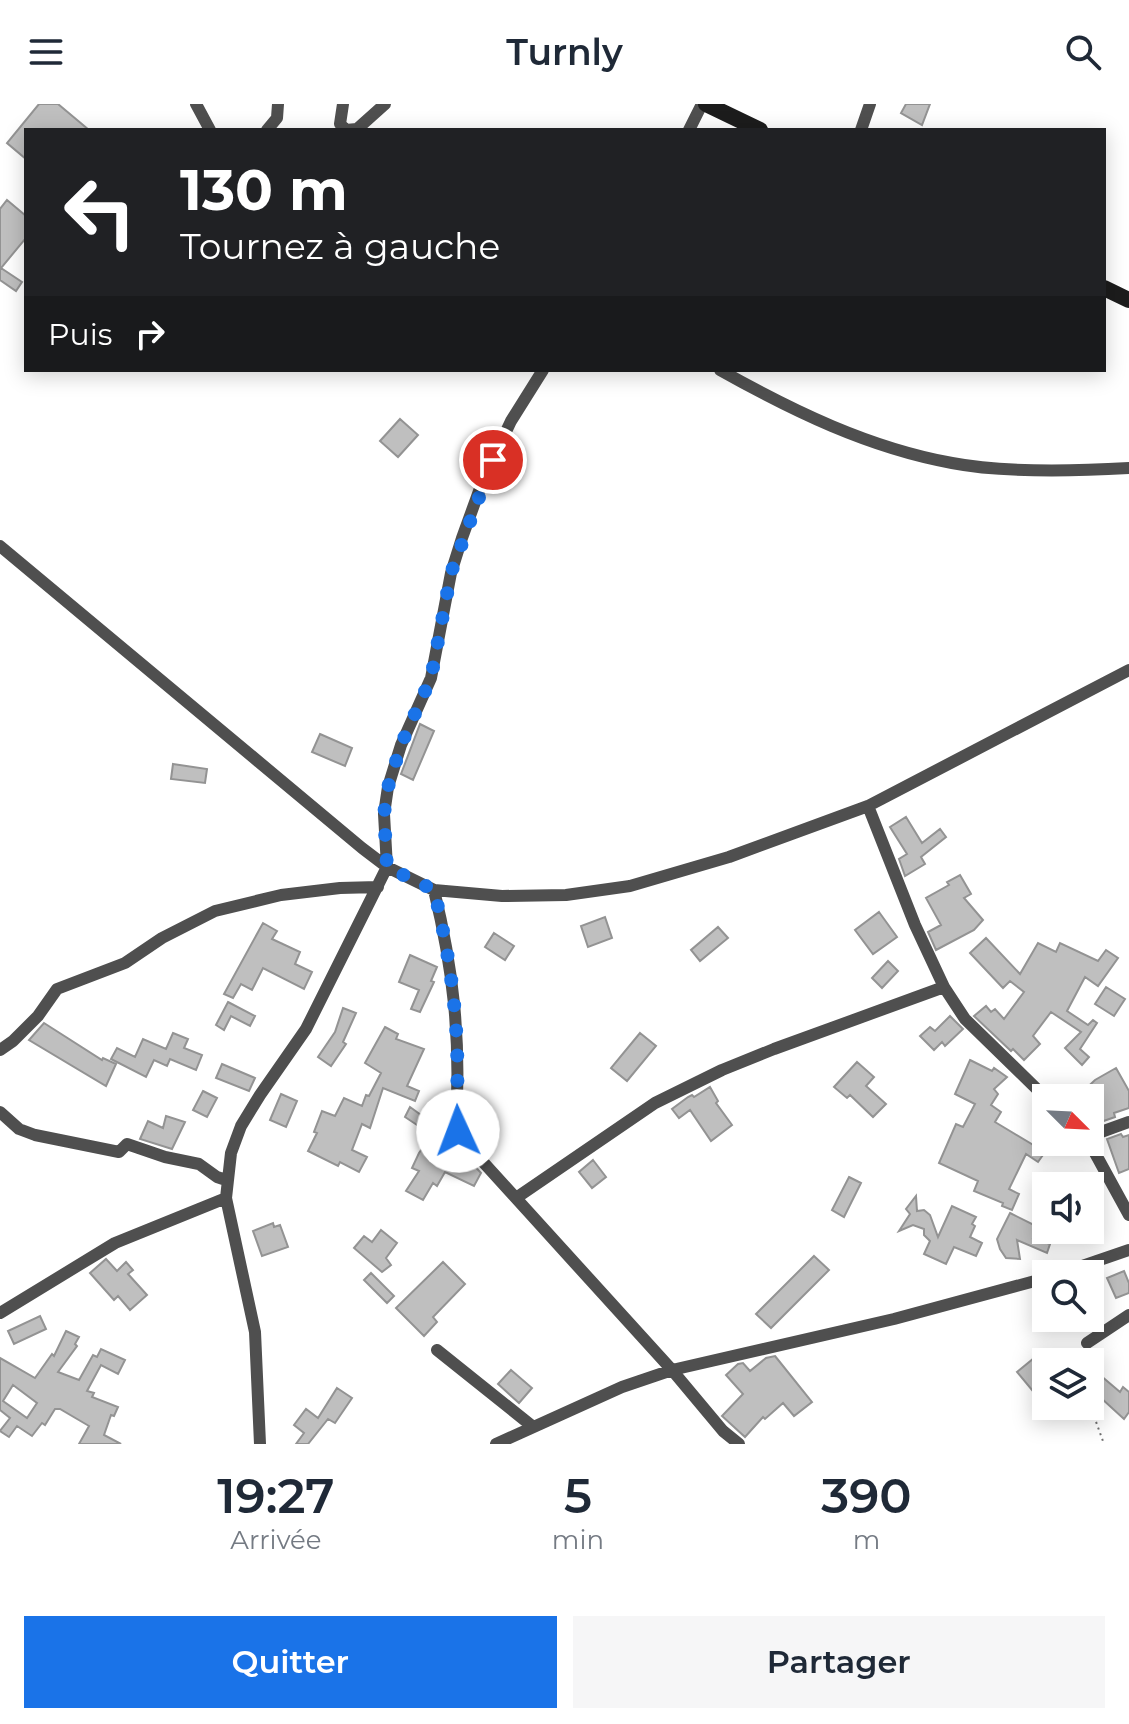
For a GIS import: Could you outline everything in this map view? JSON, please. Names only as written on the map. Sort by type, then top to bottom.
[{"type":"street","points":[[196,104],[209,128]]},
{"type":"street","points":[[269,128],[277,118],[278,104]]},
{"type":"street","points":[[343,104],[340,124],[344,128]]},
{"type":"street","points":[[358,128],[385,104]]},
{"type":"street","points":[[690,128],[704,104],[756,128]]},
{"type":"street","points":[[862,128],[870,104]]},
{"type":"street","points":[[1106,289],[1129,300]]},
{"type":"street","points":[[260,1444],[255,1332],[226,1198],[231,1153],[241,1126],[306,1029],[387,867],[384,814],[388,787],[401,745],[431,678],[451,573],[483,480],[511,421],[542,372]]},
{"type":"street","points":[[724,372],[785,406],[869,441],[953,464],[1062,470],[1129,468]]},
{"type":"street","points":[[0,546],[387,867],[434,890],[502,896],[566,895],[630,886],[729,857],[868,806],[1129,670]]},
{"type":"street","points":[[868,806],[915,925],[944,987],[965,1019],[1032,1084]]},
{"type":"street","points":[[0,1050],[38,1016],[57,989],[125,963],[162,938],[215,911],[281,895],[378,887]]},
{"type":"street","points":[[434,890],[447,945],[457,1011],[458,1131],[723,1431],[739,1444]]},
{"type":"street","points":[[516,1198],[655,1103],[774,1049],[944,987]]},
{"type":"street","points":[[0,1112],[19,1129],[35,1135],[119,1152],[127,1144],[133,1144],[165,1157],[199,1164],[226,1180]]},
{"type":"street","points":[[1104,1133],[1129,1122]]},
{"type":"street","points":[[1099,1156],[1129,1215]]},
{"type":"street","points":[[0,1313],[115,1243],[226,1198]]},
{"type":"street","points":[[1100,1260],[1129,1250]]},
{"type":"street","points":[[496,1444],[511,1440],[532,1426],[622,1387],[672,1370],[894,1319],[1032,1282]]},
{"type":"street","points":[[1087,1343],[1129,1315]]},
{"type":"street","points":[[437,1350],[532,1426]]},
{"type":"path","points":[[1095,1420],[1104,1444]]},
{"type":"building","points":[[39,104],[58,104],[87,128],[24,128],[24,157],[7,143]]},
{"type":"building","points":[[906,104],[930,104],[922,125],[901,113]]},
{"type":"building","points":[[7,200],[24,214],[24,240],[1,268],[22,282],[16,291],[0,280],[0,209]]},
{"type":"building","points":[[400,419],[418,435],[398,457],[380,441]]},
{"type":"building","points":[[420,724],[434,731],[413,780],[401,774]]},
{"type":"building","points":[[320,734],[352,748],[345,766],[312,752]]},
{"type":"building","points":[[173,764],[207,769],[205,783],[171,779]]},
{"type":"building","points":[[906,817],[922,843],[940,829],[946,837],[921,857],[925,864],[905,876],[899,859],[907,854],[890,827]]},
{"type":"building","points":[[960,875],[971,894],[964,898],[983,920],[974,930],[936,950],[928,932],[941,925],[926,898]]},
{"type":"building","points":[[879,912],[897,937],[873,954],[855,930]]},
{"type":"building","points":[[605,917],[612,938],[588,947],[581,926]]},
{"type":"building","points":[[263,923],[277,931],[272,939],[300,952],[295,964],[312,972],[304,989],[263,968],[252,990],[241,984],[233,998],[224,994]]},
{"type":"building","points":[[718,927],[728,938],[700,961],[691,950]]},
{"type":"building","points":[[494,933],[514,946],[505,960],[485,947]]},
{"type":"building","points":[[986,938],[1020,974],[1038,943],[1056,952],[1060,943],[1098,961],[1106,950],[1118,958],[1098,986],[1085,977],[1067,1011],[1088,1025],[1093,1020],[1097,1023],[1080,1049],[1089,1057],[1082,1065],[1065,1048],[1081,1032],[1051,1012],[1033,1036],[1040,1044],[1024,1060],[974,1016],[986,1006],[991,1012],[995,1009],[1004,1019],[1024,992],[1010,981],[1003,988],[970,953]]},
{"type":"building","points":[[410,955],[437,967],[431,981],[434,982],[420,1012],[411,1009],[419,990],[399,982]]},
{"type":"building","points":[[888,961],[898,971],[882,988],[872,978]]},
{"type":"building","points":[[1106,987],[1125,999],[1114,1016],[1095,1004]]},
{"type":"building","points":[[228,1002],[255,1016],[250,1026],[231,1016],[224,1030],[216,1025]]},
{"type":"building","points":[[343,1008],[356,1013],[343,1042],[346,1044],[331,1066],[318,1057],[335,1032]]},
{"type":"building","points":[[950,1016],[963,1029],[945,1046],[942,1042],[934,1050],[920,1036],[930,1027],[935,1031]]},
{"type":"building","points":[[44,1023],[102,1060],[116,1064],[106,1086],[29,1040]]},
{"type":"building","points":[[385,1027],[398,1034],[396,1039],[424,1049],[407,1086],[419,1091],[415,1101],[383,1088],[370,1128],[362,1124],[352,1150],[367,1157],[359,1172],[340,1162],[338,1166],[308,1151],[317,1133],[314,1132],[322,1111],[335,1116],[344,1098],[362,1106],[366,1095],[369,1096],[381,1073],[365,1063]]},
{"type":"building","points":[[173,1033],[188,1039],[184,1048],[202,1055],[196,1070],[170,1059],[167,1066],[154,1060],[146,1077],[111,1059],[117,1048],[135,1057],[143,1039],[166,1049]]},
{"type":"building","points":[[640,1033],[656,1046],[627,1081],[611,1068]]},
{"type":"building","points":[[970,1060],[992,1071],[994,1068],[1007,1077],[994,1089],[998,1094],[991,1105],[1001,1112],[995,1122],[1032,1144],[1032,1156],[1042,1156],[1038,1162],[1026,1154],[1009,1189],[1019,1194],[1012,1210],[974,1191],[978,1181],[939,1163],[956,1124],[963,1127],[975,1104],[955,1094]]},
{"type":"building","points":[[857,1062],[874,1077],[866,1086],[886,1104],[873,1117],[850,1095],[847,1098],[834,1087]]},
{"type":"building","points":[[222,1064],[255,1078],[249,1091],[216,1078]]},
{"type":"building","points":[[1116,1068],[1129,1091],[1129,1108],[1114,1113],[1115,1117],[1104,1121],[1104,1084],[1091,1084]]},
{"type":"building","points":[[710,1087],[718,1101],[716,1103],[732,1125],[711,1141],[690,1110],[679,1118],[672,1109]]},
{"type":"building","points":[[203,1091],[217,1098],[207,1117],[193,1110]]},
{"type":"building","points":[[281,1094],[297,1101],[286,1127],[270,1120]]},
{"type":"building","points":[[410,1107],[454,1139],[457,1147],[481,1173],[474,1186],[445,1172],[437,1186],[433,1183],[423,1200],[406,1191],[419,1171],[412,1168],[432,1135],[405,1117]]},
{"type":"building","points":[[166,1116],[185,1122],[172,1149],[140,1139],[148,1121],[163,1128]]},
{"type":"building","points":[[1121,1134],[1123,1137],[1129,1135],[1129,1169],[1119,1173],[1107,1139]]},
{"type":"building","points":[[593,1160],[606,1177],[592,1188],[579,1172]]},
{"type":"building","points":[[849,1177],[861,1183],[844,1217],[832,1210]]},
{"type":"building","points":[[916,1196],[917,1211],[924,1210],[930,1215],[938,1237],[952,1206],[976,1217],[970,1237],[982,1243],[976,1256],[954,1247],[946,1264],[924,1254],[930,1241],[924,1235],[924,1229],[913,1225],[899,1231],[910,1214],[906,1209]]},
{"type":"building","points":[[1010,1213],[1032,1224],[1032,1244],[1050,1244],[1047,1253],[1017,1240],[1020,1259],[1006,1258],[997,1239]]},
{"type":"building","points":[[273,1223],[274,1227],[280,1225],[288,1247],[262,1256],[253,1231]]},
{"type":"building","points":[[381,1230],[397,1243],[386,1258],[391,1265],[382,1272],[354,1248],[364,1236],[372,1242]]},
{"type":"building","points":[[814,1256],[829,1270],[771,1328],[756,1314]]},
{"type":"building","points":[[106,1259],[117,1271],[126,1262],[133,1270],[128,1274],[147,1295],[130,1310],[118,1296],[114,1300],[90,1273]]},
{"type":"building","points":[[443,1262],[465,1284],[433,1317],[437,1322],[424,1336],[396,1308]]},
{"type":"building","points":[[1124,1271],[1129,1293],[1116,1298],[1107,1278]]},
{"type":"building","points":[[371,1273],[394,1296],[387,1303],[364,1280]]},
{"type":"building","points":[[40,1316],[46,1329],[14,1344],[8,1331]]},
{"type":"building","points":[[66,1331],[79,1337],[77,1346],[58,1372],[79,1380],[93,1355],[97,1357],[101,1349],[125,1360],[118,1374],[101,1365],[87,1391],[94,1393],[92,1397],[118,1407],[114,1416],[111,1415],[104,1435],[121,1444],[79,1444],[89,1426],[60,1409],[55,1409],[45,1425],[42,1423],[32,1436],[17,1426],[9,1437],[0,1431],[10,1418],[0,1410],[0,1358],[35,1378],[52,1354],[54,1356]],"holes":[[[13,1385],[37,1403],[27,1418],[3,1401]]]},
{"type":"building","points":[[775,1356],[812,1402],[794,1416],[783,1403],[765,1419],[763,1417],[745,1437],[722,1416],[743,1394],[726,1375],[738,1364],[743,1363],[750,1371],[766,1358]]},
{"type":"building","points":[[1032,1360],[1032,1390],[1017,1372]]},
{"type":"building","points":[[511,1370],[532,1388],[519,1403],[498,1384]]},
{"type":"building","points":[[1104,1378],[1120,1392],[1123,1387],[1129,1392],[1129,1412],[1124,1419],[1104,1401]]},
{"type":"building","points":[[337,1388],[352,1398],[335,1423],[328,1419],[308,1444],[296,1444],[304,1433],[294,1425],[306,1409],[318,1418]]},
{"type":"route","points":[[458,1131],[457,1011],[447,945],[434,890],[387,867],[384,814],[388,787],[401,745],[431,678],[451,573],[483,480],[493,460]]}]
